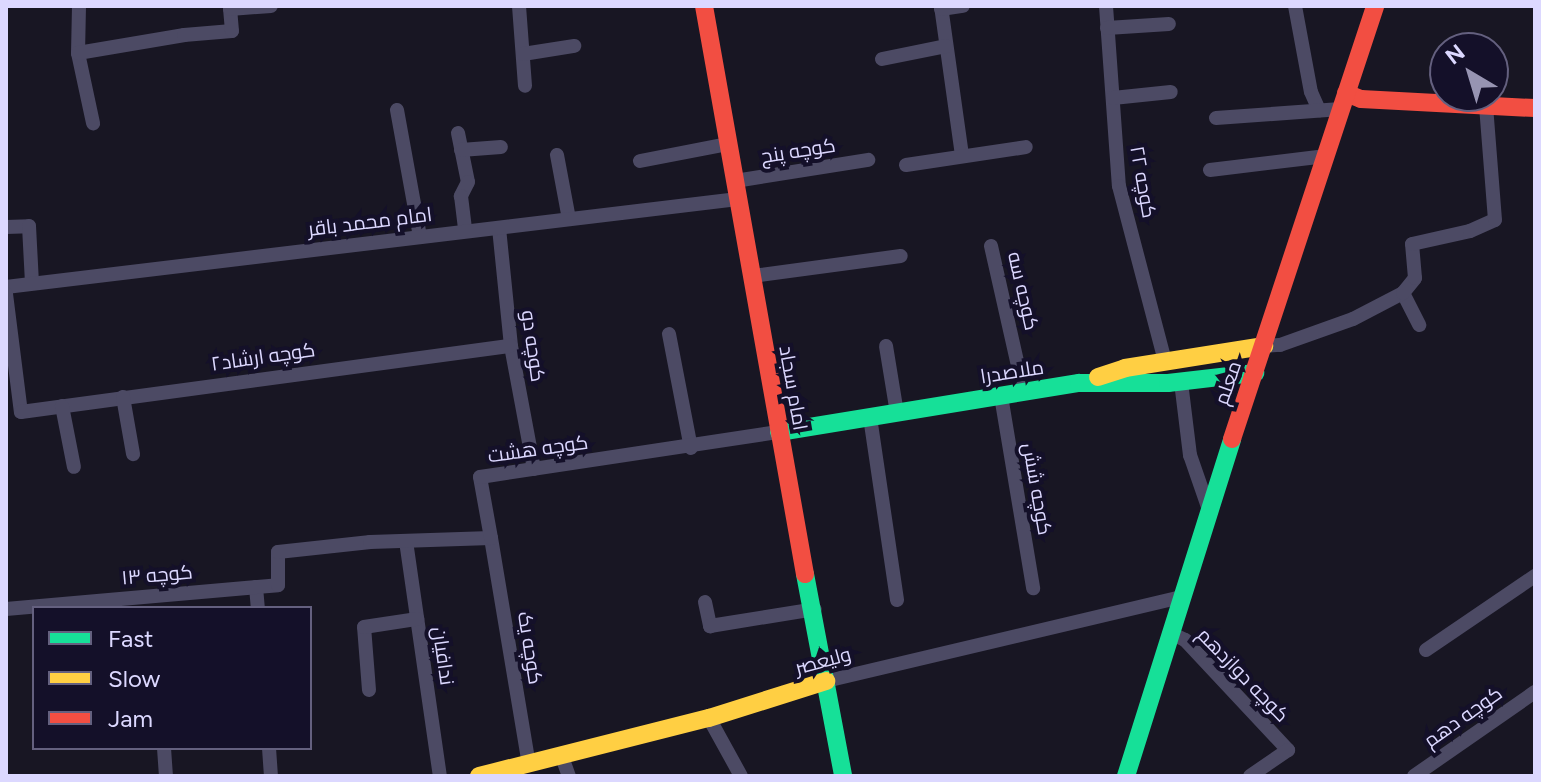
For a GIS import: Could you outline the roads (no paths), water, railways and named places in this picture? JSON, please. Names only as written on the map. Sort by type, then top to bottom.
[{"type":"street","points":[[79,6],[78,53],[93,123]]},
{"type":"street","points":[[78,53],[184,35],[232,31],[230,9],[271,6]]},
{"type":"street","points":[[519,6],[525,86]]},
{"type":"street","name":"امام سجاد","points":[[704,6],[843,776]]},
{"type":"street","points":[[962,155],[941,8],[963,6]]},
{"type":"street","name":"کوچه ۲۲","points":[[1106,6],[1119,186],[1165,361]]},
{"type":"street","points":[[1295,6],[1311,92],[1319,110]]},
{"type":"street","name":"معلم","points":[[1126,776],[1209,510],[1375,6]]},
{"type":"street","points":[[1107,28],[1169,24]]},
{"type":"street","points":[[523,54],[574,46]]},
{"type":"street","points":[[882,59],[946,46]]},
{"type":"street","points":[[1113,98],[1171,92]]},
{"type":"street","points":[[1216,118],[1319,110],[1343,101],[1361,99],[1429,103]]},
{"type":"street","points":[[1509,107],[1535,108]]},
{"type":"street","points":[[397,110],[420,237]]},
{"type":"street","points":[[1079,383],[1125,368],[1280,345],[1353,319],[1403,293],[1415,278],[1412,244],[1470,231],[1495,220],[1486,112]]},
{"type":"street","points":[[458,133],[468,182],[461,196],[465,231]]},
{"type":"street","points":[[640,161],[728,144]]},
{"type":"street","points":[[461,150],[501,147]]},
{"type":"street","points":[[906,165],[1026,147]]},
{"type":"street","points":[[557,155],[569,219]]},
{"type":"street","points":[[1210,170],[1326,156]]},
{"type":"street","name":"کوچه پنج","points":[[737,190],[868,160]]},
{"type":"street","name":"امام محمد باقر","points":[[6,287],[569,219],[737,190]]},
{"type":"street","points":[[6,227],[29,226],[32,283]]},
{"type":"street","name":"کوچه دو","points":[[499,228],[511,346],[534,469]]},
{"type":"street","name":"کوچه سه","points":[[991,246],[1024,392]]},
{"type":"street","points":[[753,276],[901,256]]},
{"type":"street","points":[[1403,293],[1419,325]]},
{"type":"street","name":"کوچه ارشاد۲","points":[[6,294],[21,412],[511,346]]},
{"type":"street","points":[[669,334],[691,448]]},
{"type":"street","points":[[886,346],[897,413]]},
{"type":"street","name":"ملاصدرا","points":[[779,432],[1079,383],[1181,382],[1255,373]]},
{"type":"street","points":[[1181,382],[1190,455],[1209,510]]},
{"type":"street","name":"کوچه شش","points":[[1001,396],[1033,588]]},
{"type":"street","points":[[123,397],[133,454]]},
{"type":"street","points":[[62,406],[74,467]]},
{"type":"street","points":[[870,417],[897,600]]},
{"type":"street","name":"کوچه هشت","points":[[491,538],[480,477],[691,448],[779,432]]},
{"type":"street","points":[[258,606],[256,587],[278,585],[278,552],[406,541],[491,538]]},
{"type":"street","name":"کوچه یک","points":[[491,538],[529,764]]},
{"type":"street","name":"ندافیان","points":[[406,541],[440,776]]},
{"type":"street","points":[[1426,650],[1535,576]]},
{"type":"street","name":"کوچه ۱۳","points":[[62,606],[156,601],[256,587]]},
{"type":"street","name":"ولیعصر","points":[[488,775],[709,718],[826,681],[1181,597]]},
{"type":"street","points":[[705,602],[710,626],[815,609]]},
{"type":"street","name":"کوچه ۱۳","points":[[6,609],[32,608]]},
{"type":"street","points":[[369,690],[364,627],[417,619]]},
{"type":"street","name":"کوچه دوازدهم","points":[[1170,633],[1185,640],[1288,750],[1250,776]]},
{"type":"street","name":"کوچه دهم","points":[[1414,776],[1535,692]]},
{"type":"street","points":[[709,718],[741,776]]},
{"type":"street","points":[[164,750],[166,776]]},
{"type":"street","points":[[269,750],[271,776]]},
{"type":"street","points":[[562,757],[569,776]]}]
